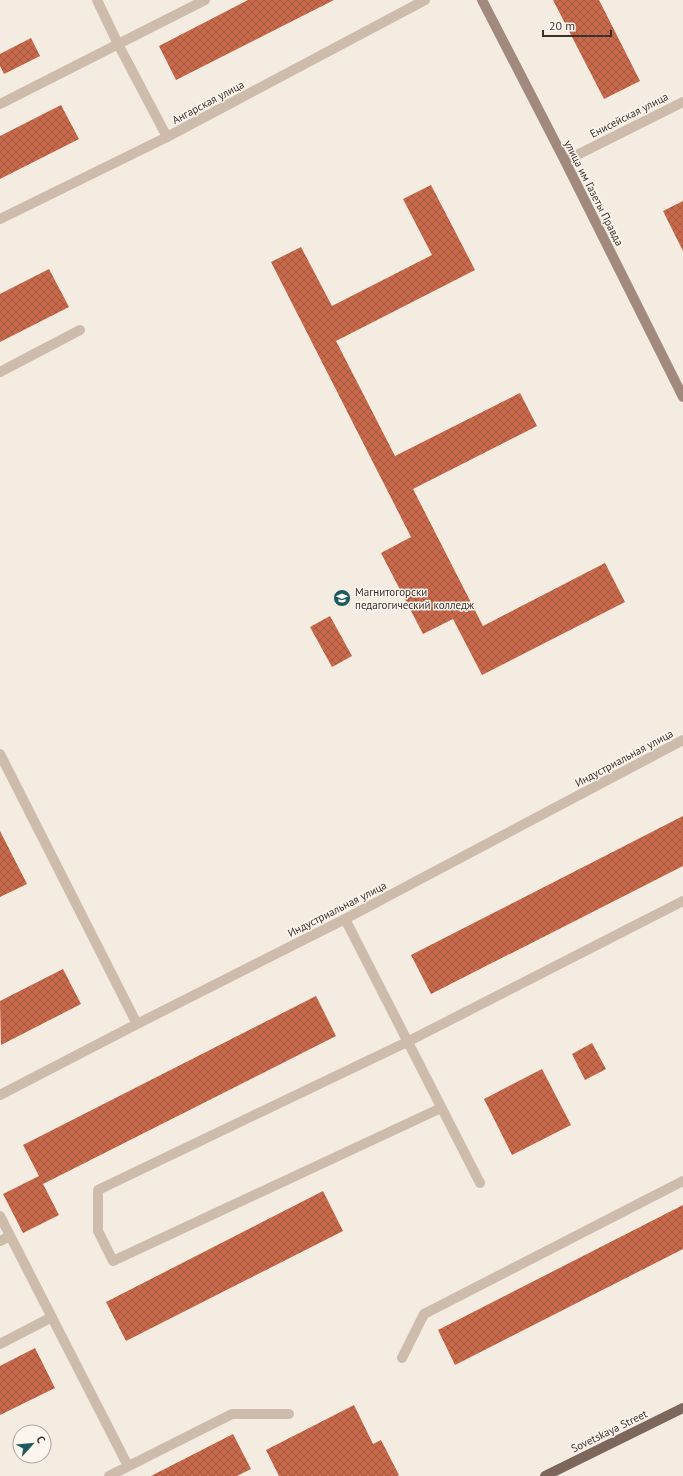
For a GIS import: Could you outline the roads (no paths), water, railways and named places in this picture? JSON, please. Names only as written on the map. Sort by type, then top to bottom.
[{"type":"main road","name":"Sovetskaya Street","points":[[545,1476],[683,1408]]},
{"type":"street","points":[[97,0],[118,44],[167,137]]},
{"type":"street","points":[[0,104],[205,0]]},
{"type":"street","name":"Ангарская улица","points":[[0,220],[167,137],[425,0]]},
{"type":"street","name":"улица им Газеты Правда","points":[[482,0],[565,161],[683,397]]},
{"type":"street","name":"Енисейская улица","points":[[565,161],[683,102]]},
{"type":"street","points":[[0,372],[80,330]]},
{"type":"street","name":"Индустриальная улица","points":[[0,1095],[345,919],[683,740]]},
{"type":"street","points":[[0,754],[137,1024]]},
{"type":"street","points":[[441,1108],[113,1261],[98,1230],[98,1190],[407,1042],[683,901]]},
{"type":"street","points":[[345,919],[480,1183]]},
{"type":"street","points":[[402,1358],[424,1314],[683,1181]]},
{"type":"street","points":[[0,1216],[128,1466]]},
{"type":"street","points":[[0,1241],[10,1236]]},
{"type":"street","points":[[0,1344],[52,1318]]},
{"type":"street","points":[[109,1476],[232,1414],[289,1414]]},
{"type":"place","name":"Магнитогорски педагогический колледж","points":[[342,598]]}]
